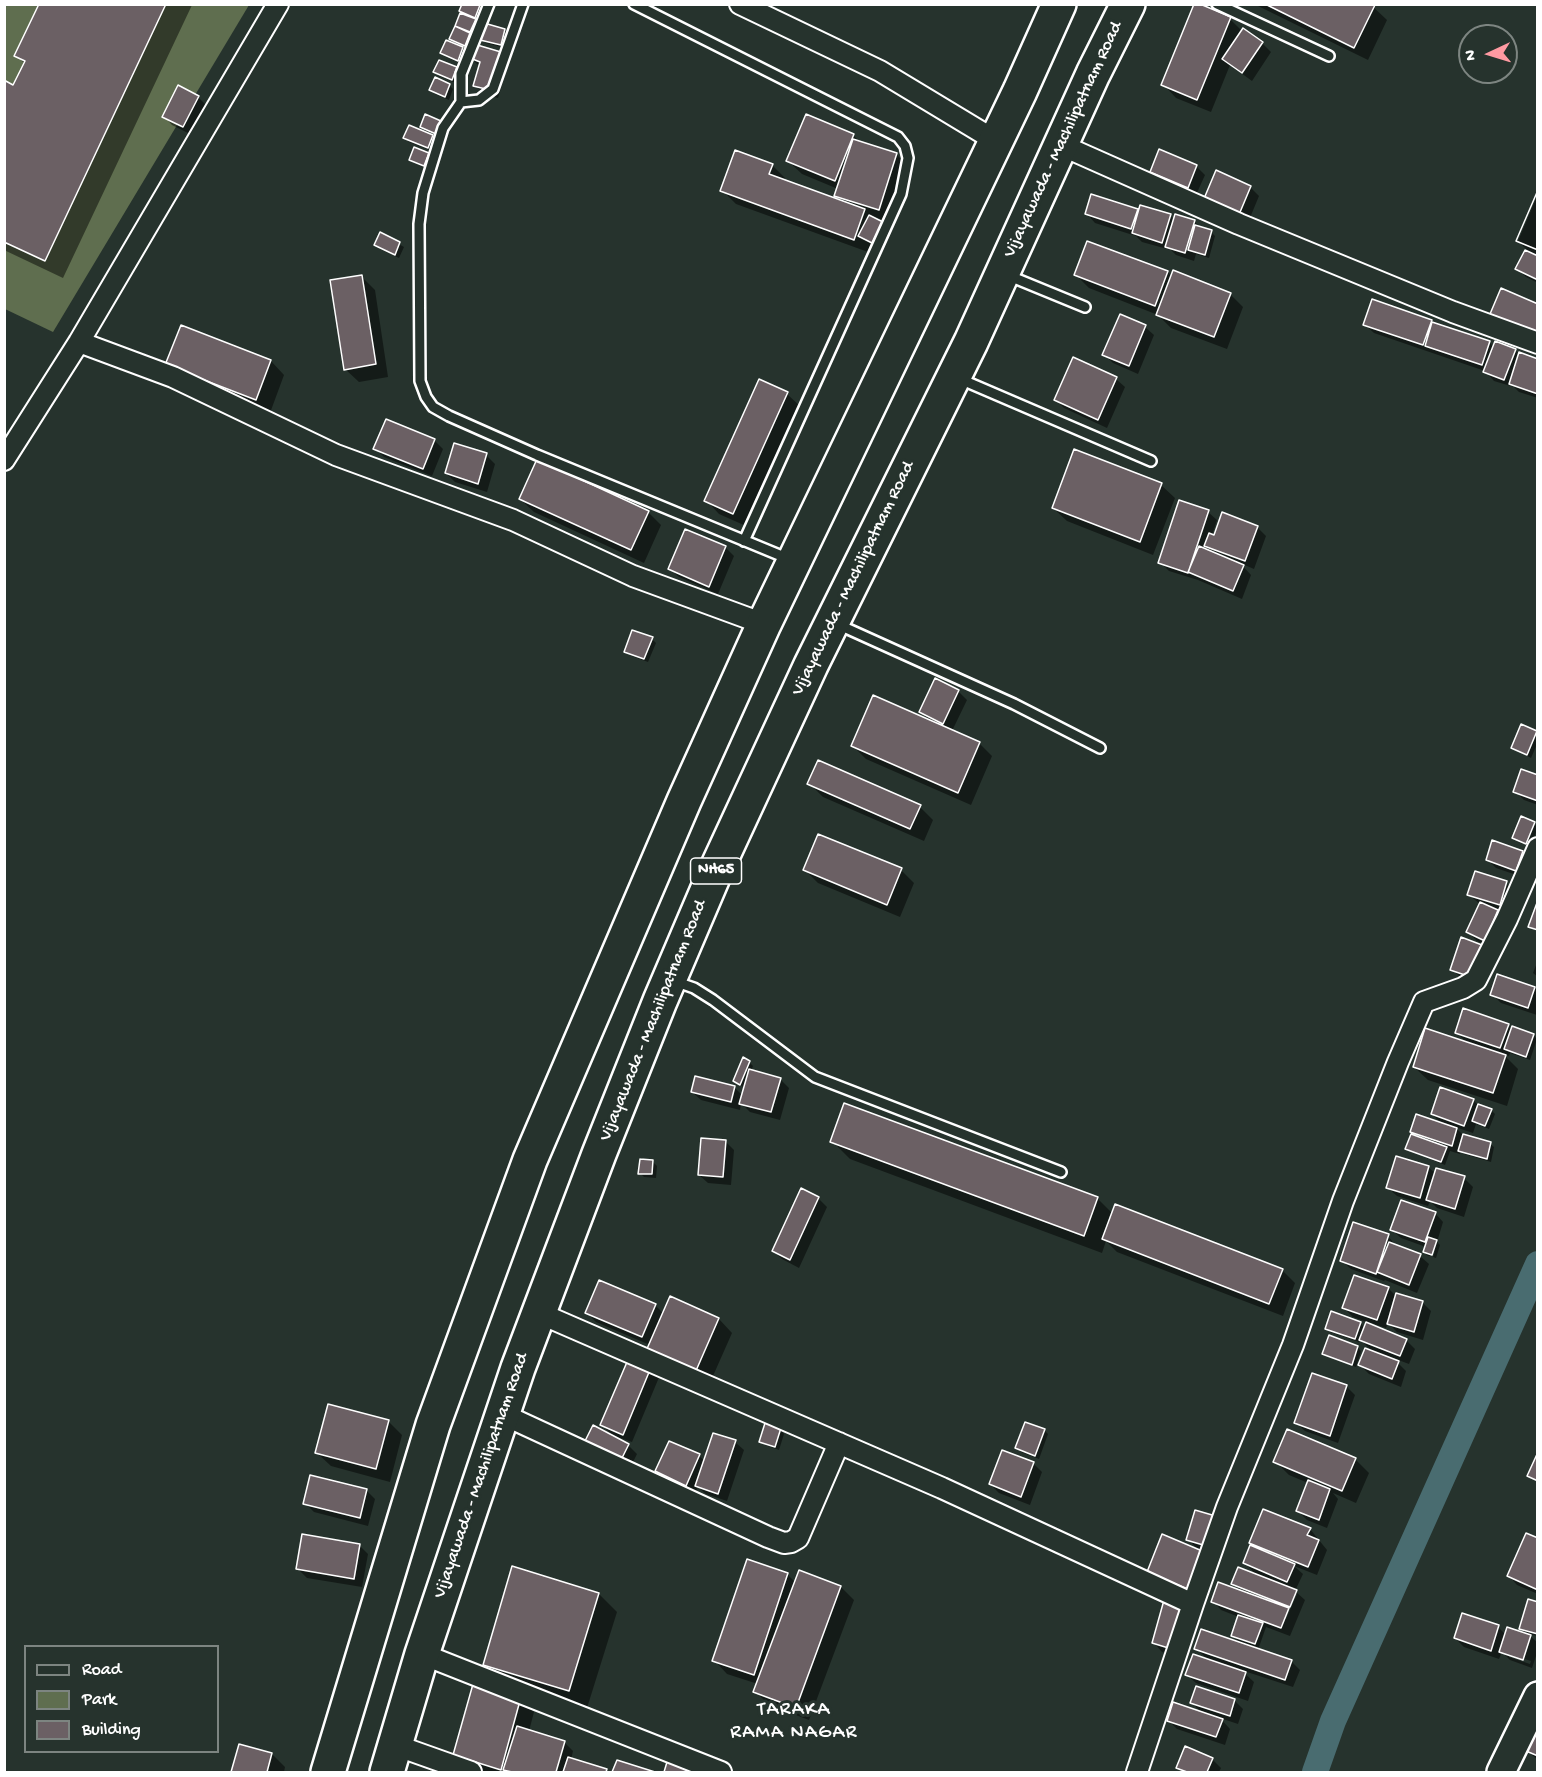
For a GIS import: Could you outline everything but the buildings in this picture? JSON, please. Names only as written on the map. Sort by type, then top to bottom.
[{"type":"highway","points":[[328,1773],[433,1425],[530,1160],[684,801],[764,624],[996,141],[1059,4]]},
{"type":"highway","name":"Vijayawada - Machilipatnam Road","points":[[391,1759],[422,1654],[502,1414],[599,1154],[669,980],[716,870],[832,622],[954,376],[1093,74],[1128,4]]},
{"type":"street","points":[[4,460],[79,342],[278,4]]},
{"type":"street","points":[[740,4],[880,71],[996,141]]},
{"type":"street","points":[[1061,145],[1239,224],[1453,312],[1538,343]]},
{"type":"street","points":[[79,342],[173,377],[336,455],[513,520],[633,576],[764,624]]},
{"type":"street","points":[[1137,1773],[1227,1507],[1293,1345],[1343,1202],[1424,1002],[1463,988],[1476,980],[1507,919],[1538,848]]},
{"type":"street","points":[[539,1313],[839,1443],[1193,1604]]},
{"type":"street","points":[[502,1414],[768,1538],[784,1543],[798,1538],[839,1443]]},
{"type":"street","points":[[422,1654],[721,1773]]},
{"type":"street","points":[[1501,1773],[1538,1696]]},
{"type":"street","points":[[391,1759],[471,1773]]},
{"type":"lane","points":[[489,4],[461,74],[461,102],[443,128],[423,193],[420,381],[426,397],[433,407],[449,416],[794,561]]},
{"type":"lane","points":[[461,102],[479,100],[493,89],[523,4]]},
{"type":"lane","points":[[634,4],[898,137],[905,146],[908,158],[901,194],[744,540]]},
{"type":"lane","points":[[1217,4],[1329,56]]},
{"type":"lane","points":[[1002,273],[1085,307]]},
{"type":"lane","points":[[954,376],[1151,461]]},
{"type":"lane","points":[[832,622],[1014,704],[1100,748]]},
{"type":"lane","points":[[669,980],[694,988],[713,1000],[815,1077],[1061,1172]]},
{"type":"green space","points":[[5,5],[249,5],[53,332],[5,309]]},
{"type":"waterway","points":[[1315,1772],[1333,1721],[1538,1264]]},
{"type":"district","name":"TARAKA RAMA NAGAR","points":[[794,1722]]}]
